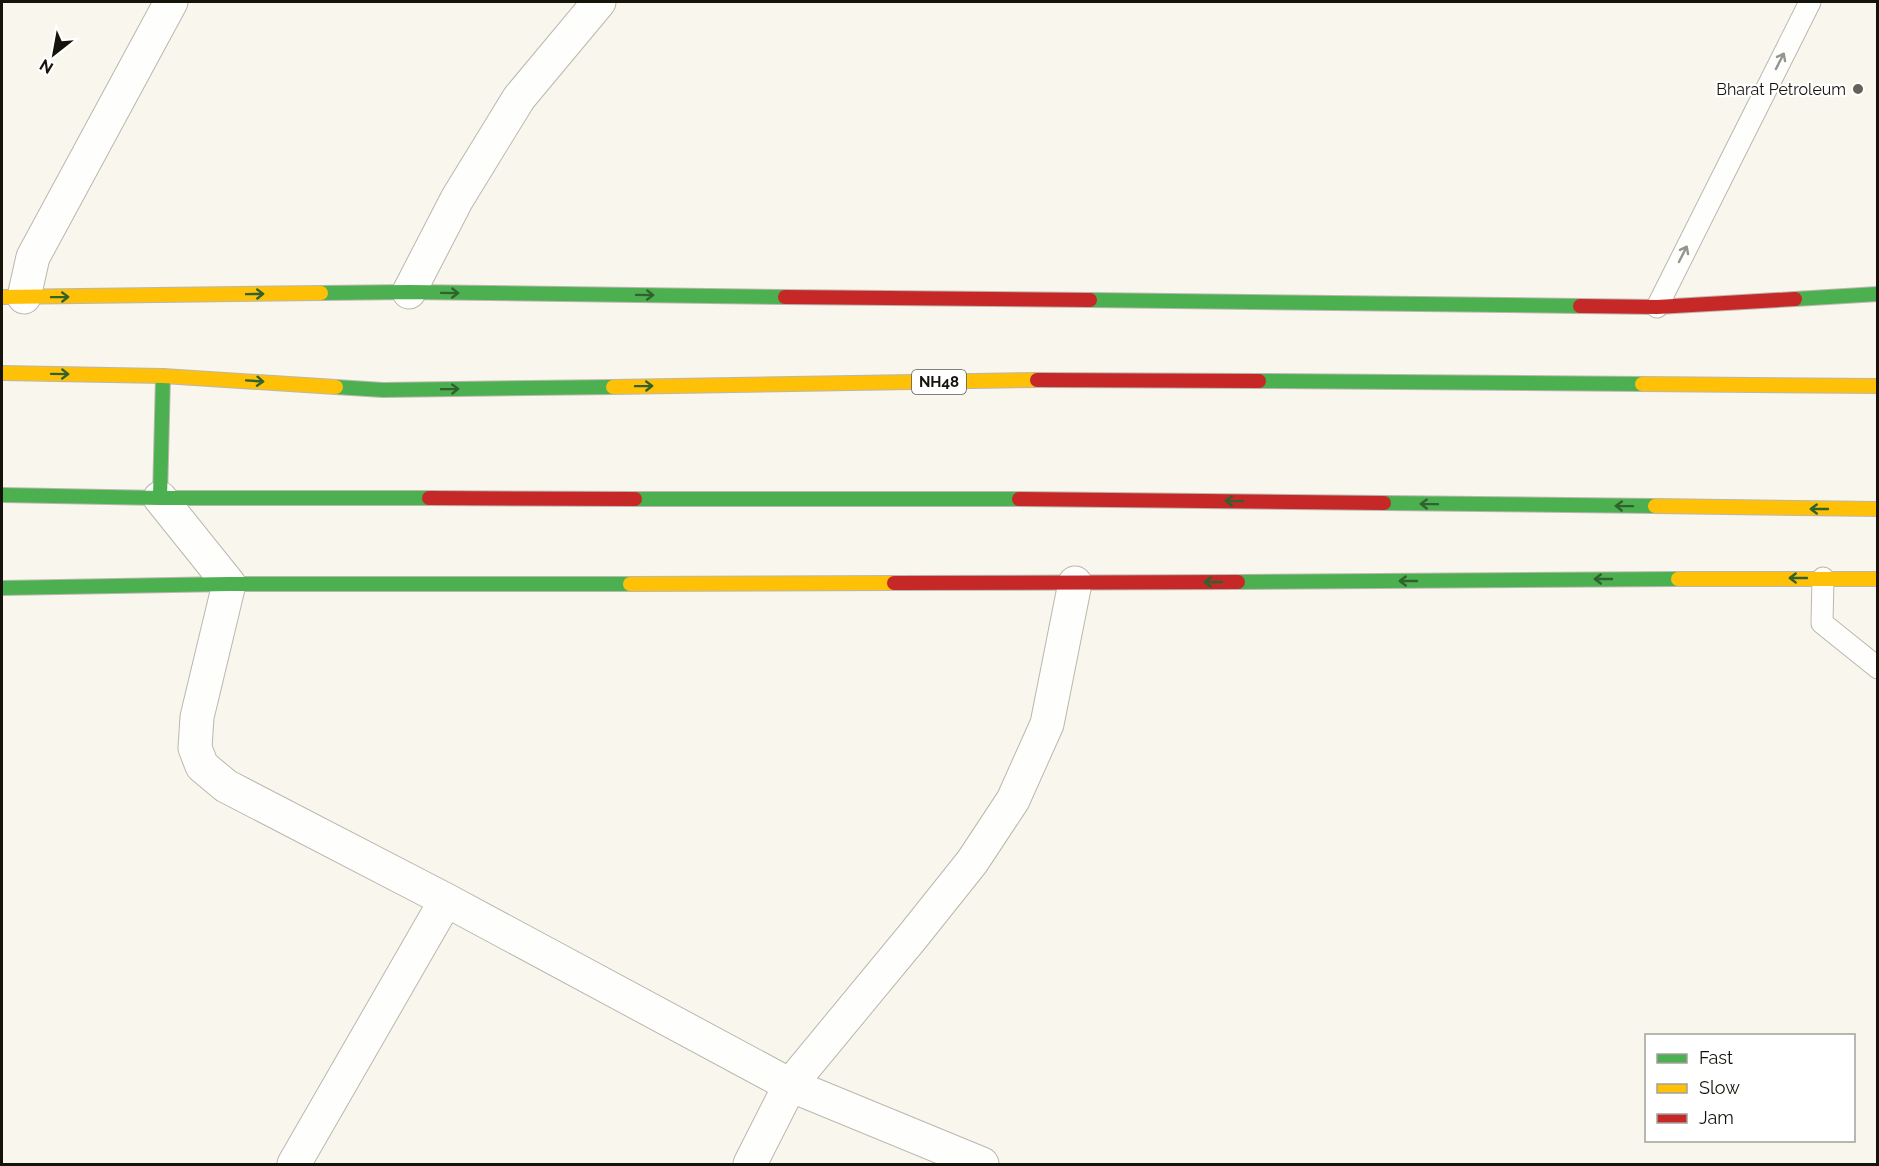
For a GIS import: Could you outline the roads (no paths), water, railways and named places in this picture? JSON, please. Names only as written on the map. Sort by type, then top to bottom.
[{"type":"main road","points":[[13,297],[409,292],[1657,306],[1878,294]]},
{"type":"main road","name":"NH48","points":[[2,373],[163,376],[383,390],[1059,380],[1878,386]]},
{"type":"main road","points":[[159,498],[163,376]]},
{"type":"main road","points":[[2,495],[159,498],[1079,499],[1878,509]]},
{"type":"main road","points":[[2,588],[229,584],[1878,579]]},
{"type":"street","points":[[13,297],[171,2]]},
{"type":"street","points":[[409,292],[457,199],[519,98],[599,2]]},
{"type":"street","points":[[159,498],[229,584],[197,717],[195,748],[202,766],[226,786],[446,900],[790,1085],[982,1164]]},
{"type":"street","points":[[750,1164],[790,1085],[914,936],[972,862],[1013,800],[1047,724],[1074,583]]},
{"type":"street","points":[[294,1164],[446,900]]},
{"type":"lane","points":[[1657,306],[1810,2]]},
{"type":"lane","points":[[1823,578],[1822,622],[1878,668]]},
{"type":"place","name":"Bharat Petroleum","points":[[1858,89]]}]
